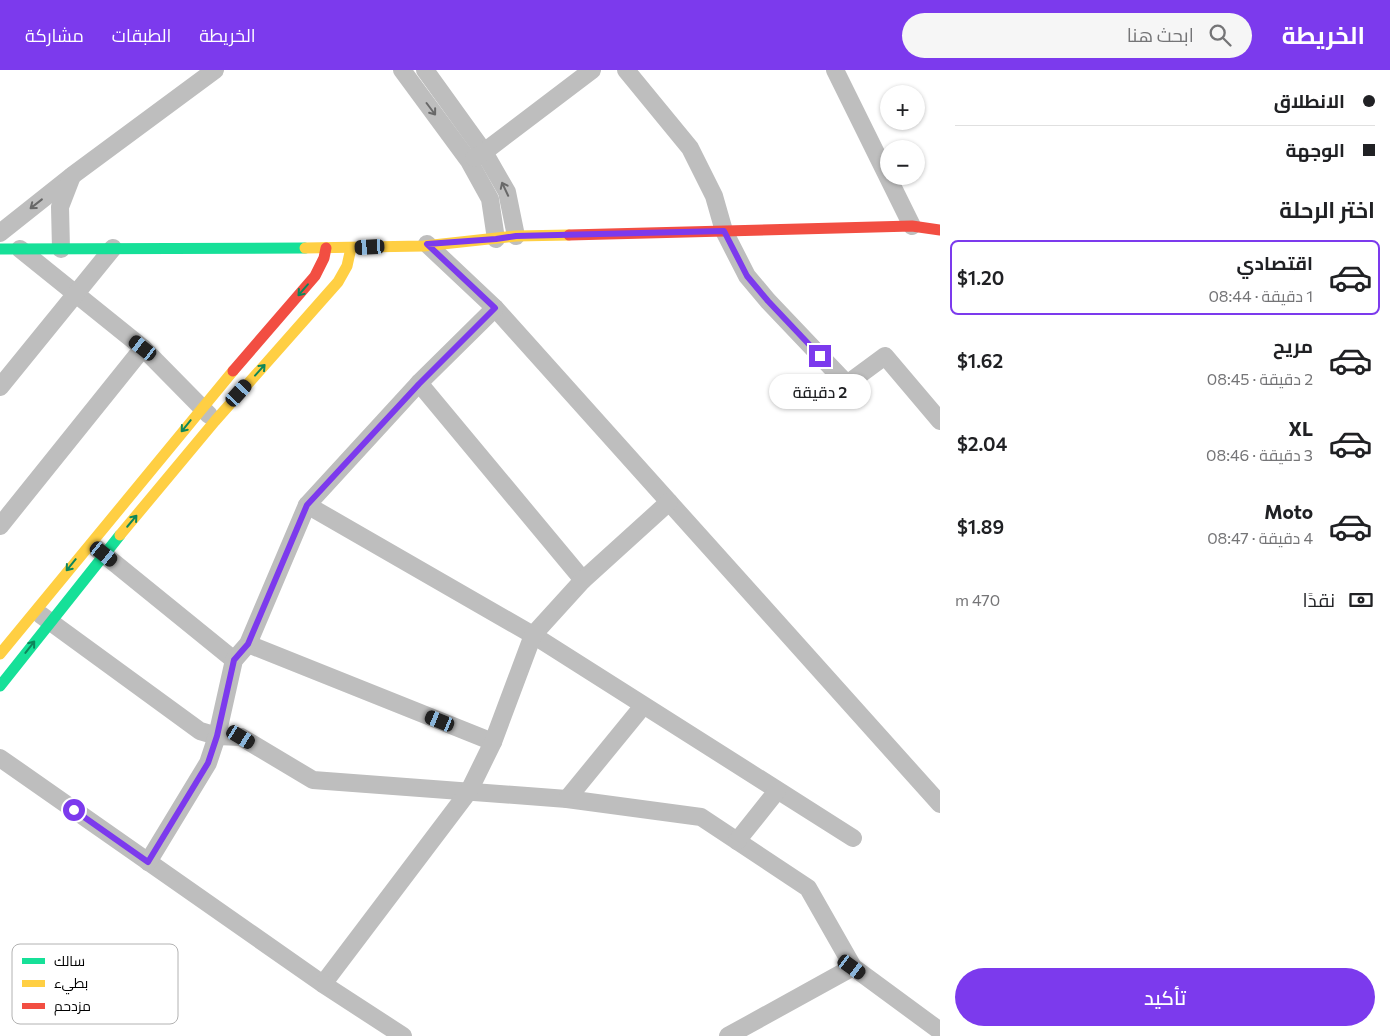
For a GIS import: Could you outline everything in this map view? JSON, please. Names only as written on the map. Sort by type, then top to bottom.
[{"type":"street","points":[[0,233],[73,175],[215,70]]},
{"type":"street","points":[[402,70],[507,192],[516,236]]},
{"type":"street","points":[[425,70],[477,157],[490,199],[496,239]]},
{"type":"street","points":[[477,157],[592,70]]},
{"type":"street","points":[[626,70],[690,148],[714,196],[724,231],[747,276],[768,301],[847,384],[885,356],[940,421]]},
{"type":"street","points":[[834,70],[912,226]]},
{"type":"street","points":[[60,249],[60,207],[73,175]]},
{"type":"street","points":[[912,226],[940,219]]},
{"type":"street","points":[[0,249],[350,248],[427,244],[516,236],[912,226],[940,230]]},
{"type":"street","points":[[427,244],[495,308],[940,804]]},
{"type":"street","points":[[0,387],[113,248]]},
{"type":"street","points":[[0,654],[202,407],[315,276],[322,263],[326,248]]},
{"type":"street","points":[[0,686],[104,554],[214,421],[338,282],[347,266],[350,248]]},
{"type":"street","points":[[20,249],[143,348],[214,421]]},
{"type":"street","points":[[148,862],[208,763],[217,736],[234,660],[248,644],[307,505],[419,384],[495,308]]},
{"type":"street","points":[[0,526],[143,348]]},
{"type":"street","points":[[419,384],[582,580]]},
{"type":"street","points":[[323,984],[469,791],[493,742],[533,634],[582,580],[669,502]]},
{"type":"street","points":[[307,505],[533,634],[852,838]]},
{"type":"street","points":[[90,543],[234,660]]},
{"type":"street","points":[[34,611],[200,730],[217,736],[241,737],[313,780],[567,799],[701,817],[808,888],[852,967],[940,1031]]},
{"type":"street","points":[[248,644],[493,742]]},
{"type":"street","points":[[567,799],[643,706]]},
{"type":"street","points":[[0,758],[323,984],[403,1036]]},
{"type":"street","points":[[737,841],[777,791]]},
{"type":"street","points":[[728,1036],[852,967]]},
{"type":"traffic: fast","points":[[0,249],[305,248]]},
{"type":"traffic: fast","points":[[0,686],[120,535]]},
{"type":"traffic: slow","points":[[305,248],[424,246],[516,236],[569,235]]},
{"type":"traffic: slow","points":[[120,535],[215,421],[338,282],[347,266],[351,248]]},
{"type":"traffic: slow","points":[[0,654],[233,371]]},
{"type":"traffic: jam","points":[[569,235],[912,226],[940,230]]},
{"type":"traffic: jam","points":[[233,371],[315,276],[324,258],[326,248]]},
{"type":"route","points":[[74,810],[148,862],[208,763],[217,736],[234,660],[248,644],[307,505],[419,384],[495,308],[427,244],[516,236],[724,231],[747,276],[820,356]]}]
